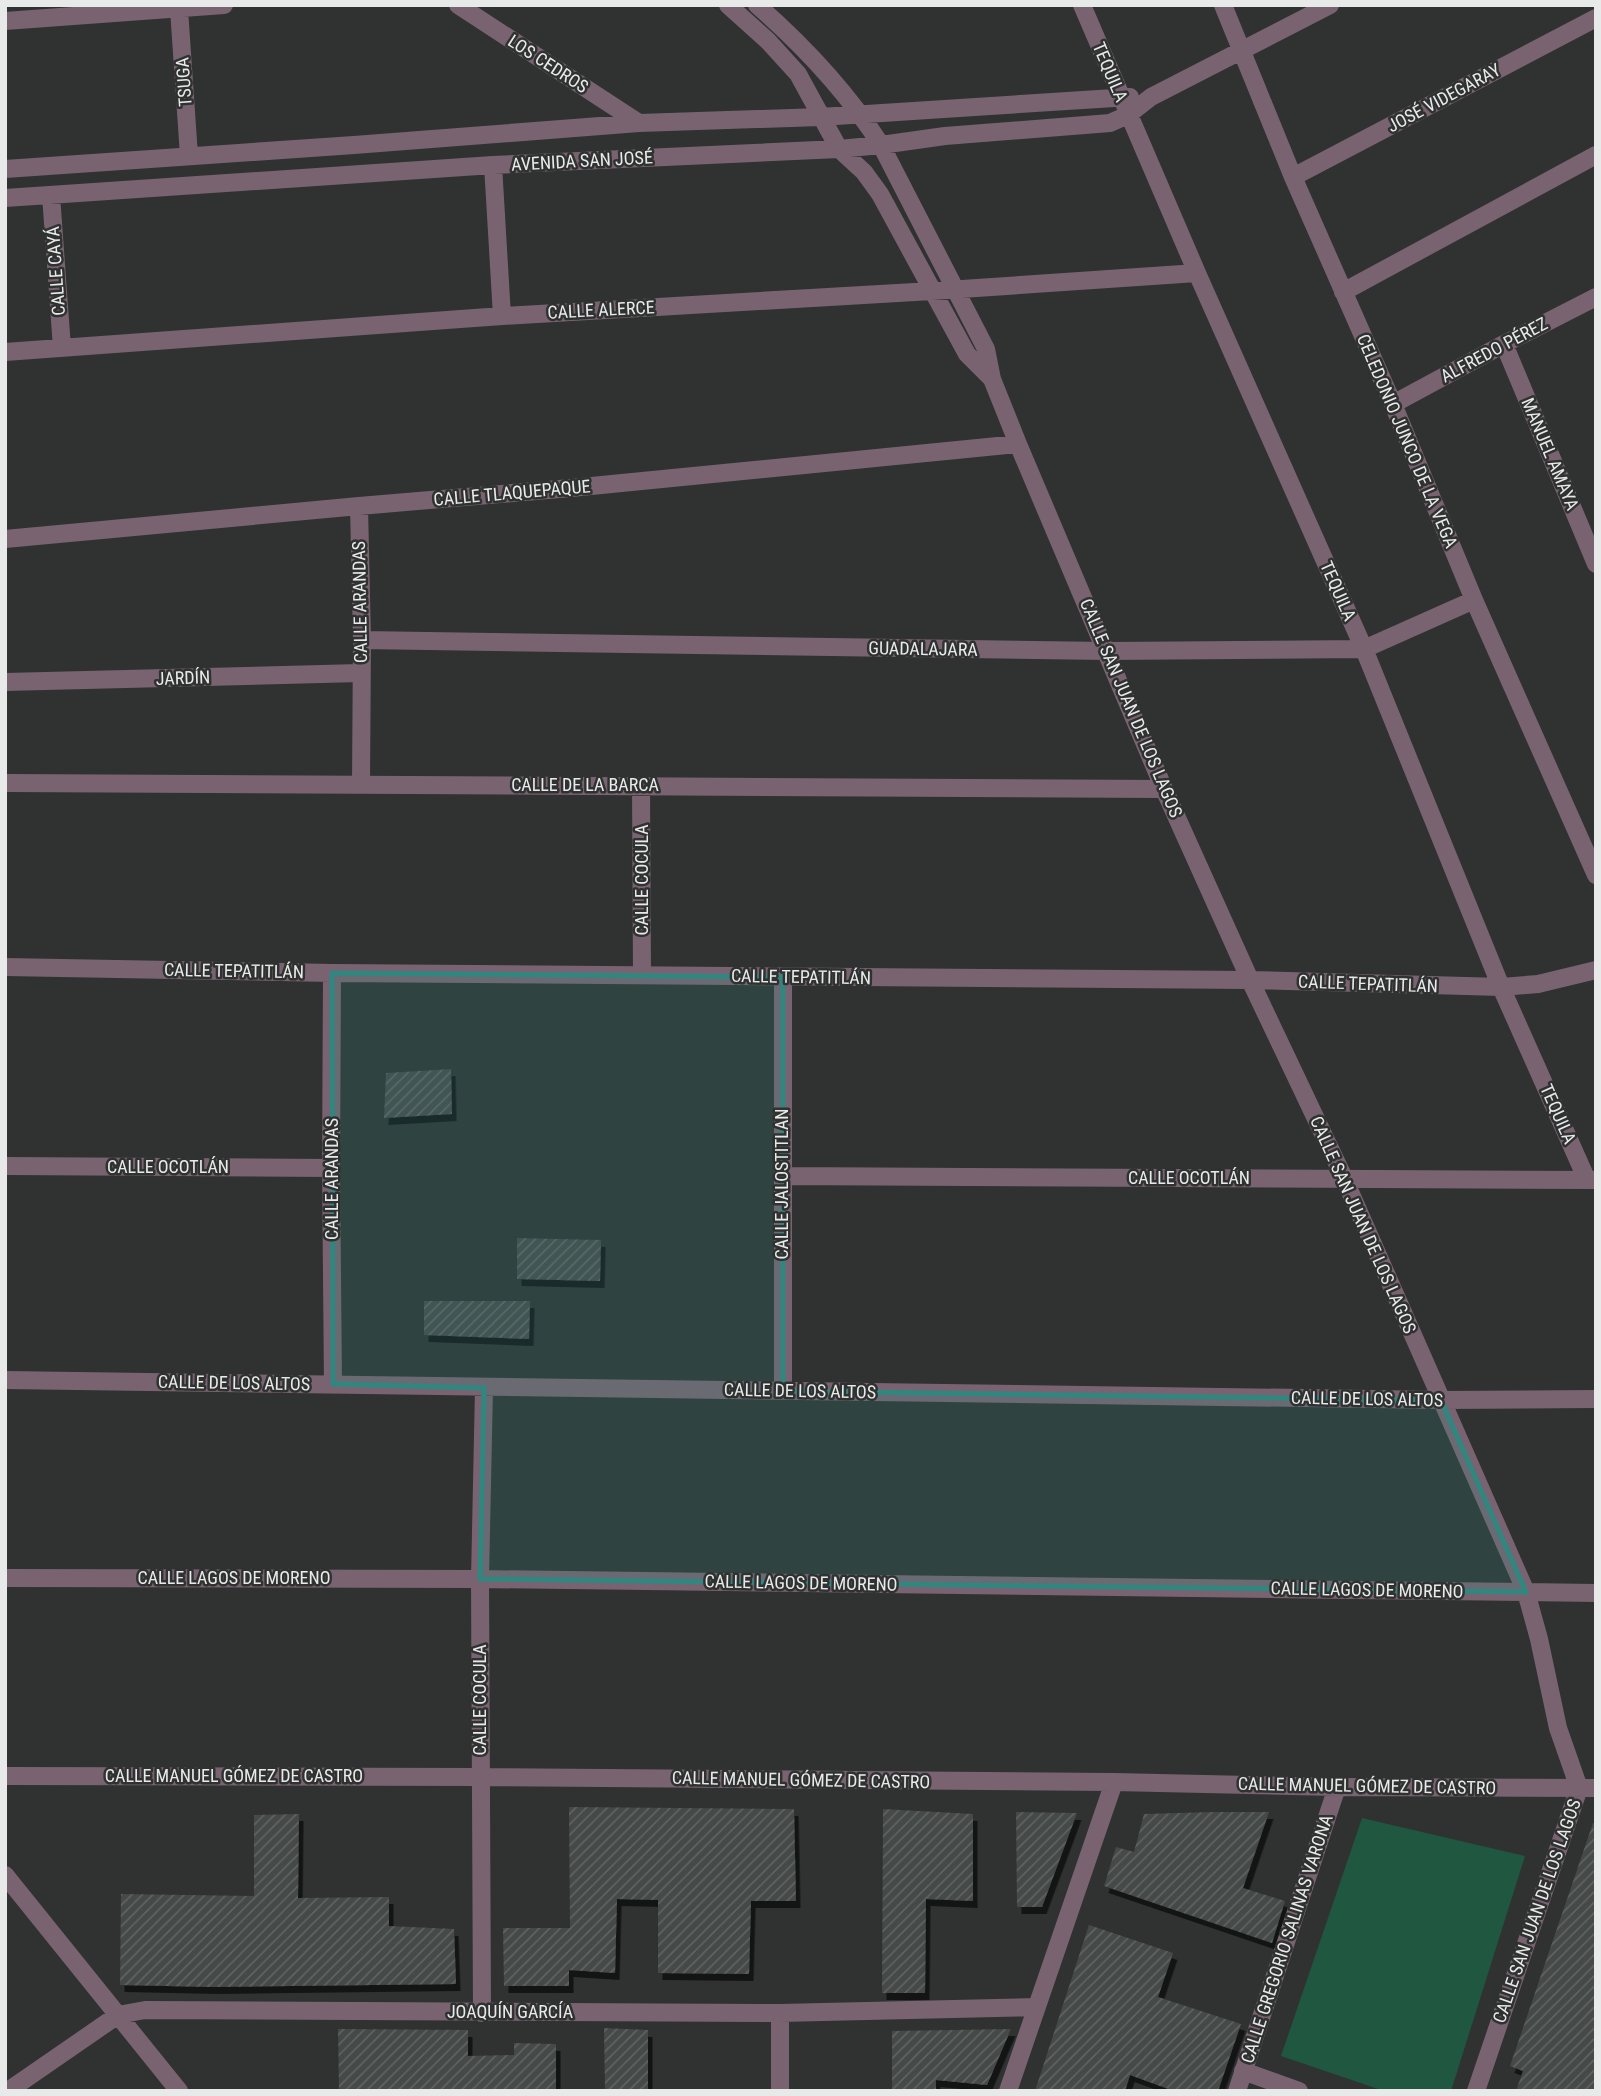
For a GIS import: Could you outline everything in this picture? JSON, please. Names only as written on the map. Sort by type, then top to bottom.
[{"type":"street","points":[[5,21],[224,5]]},
{"type":"street","name":"LOS CEDROS","points":[[458,5],[639,123]]},
{"type":"street","name":"CALLE SAN JUAN DE LOS LAGOS","points":[[728,5],[768,41],[798,74],[839,149],[864,172],[880,194],[967,354],[992,379]]},
{"type":"street","name":"CALLE SAN JUAN DE LOS LAGOS","points":[[757,5],[786,30],[861,113],[881,145],[986,349],[992,379],[1018,444],[1164,789],[1250,980],[1344,1178],[1526,1592],[1558,1728],[1587,1788],[1476,2091]]},
{"type":"street","name":"TEQUILA","points":[[1082,5],[1197,274],[1364,649],[1501,987],[1592,1180]]},
{"type":"street","name":"CELEDONIO JUNCO DE LA VEGA","points":[[1223,5],[1293,177],[1393,404],[1474,600],[1596,875]]},
{"type":"street","name":"AVENIDA SAN JOSÉ","points":[[5,198],[493,165],[839,149],[945,136],[1110,123],[1128,115],[1151,97],[1330,5]]},
{"type":"street","name":"TSUGA","points":[[179,9],[189,156]]},
{"type":"street","name":"JOSÉ VIDEGARAY","points":[[1293,177],[1596,18]]},
{"type":"street","name":"AVENIDA SAN JOSÉ","points":[[5,169],[639,123],[820,117],[1151,97]]},
{"type":"street","points":[[354,145],[358,173]]},
{"type":"street","points":[[1343,292],[1596,155]]},
{"type":"street","points":[[493,165],[502,316]]},
{"type":"street","name":"CALLE CAYÁ","points":[[51,195],[62,348]]},
{"type":"street","name":"CALLE ALERCE","points":[[5,352],[502,316],[1197,274]]},
{"type":"street","name":"ALFREDO PÉREZ","points":[[1393,404],[1596,297]]},
{"type":"street","name":"MANUEL AMAYA","points":[[1504,344],[1596,565]]},
{"type":"street","name":"CALLE TLAQUEPAQUE","points":[[5,539],[1018,444]]},
{"type":"street","name":"CALLE ARANDAS","points":[[359,506],[362,640],[360,783]]},
{"type":"street","name":"GUADALAJARA","points":[[362,640],[1107,652],[1364,649],[1474,600]]},
{"type":"street","name":"JARDÍN","points":[[5,682],[360,673]]},
{"type":"street","name":"CALLE DE LA BARCA","points":[[5,783],[1164,789]]},
{"type":"street","name":"CALLE COCULA","points":[[641,786],[642,975]]},
{"type":"street","name":"CALLE TEPATITLÁN","points":[[5,967],[332,973],[1250,980],[1501,987],[1538,984],[1596,970]]},
{"type":"street","name":"CALLE ARANDAS","points":[[332,973],[333,1384]]},
{"type":"street","name":"CALLE JALOSTITLAN","points":[[783,977],[783,1391]]},
{"type":"street","name":"CALLE OCOTLÁN","points":[[5,1166],[331,1168]]},
{"type":"street","name":"CALLE OCOTLÁN","points":[[782,1176],[1592,1180]]},
{"type":"street","name":"CALLE DE LOS ALTOS","points":[[5,1380],[1441,1400],[1596,1399]]},
{"type":"street","name":"CALLE COCULA","points":[[482,2012],[480,1578],[484,1388]]},
{"type":"street","name":"CALLE LAGOS DE MORENO","points":[[5,1578],[480,1578],[1596,1593]]},
{"type":"street","name":"CALLE MANUEL GÓMEZ DE CASTRO","points":[[5,1776],[481,1777],[1587,1788]]},
{"type":"street","points":[[1008,2091],[1114,1783]]},
{"type":"street","name":"CALLE GREGORIO SALINAS VARONA","points":[[1237,2091],[1337,1787]]},
{"type":"street","points":[[5,1875],[178,2091]]},
{"type":"street","name":"JOAQUÍN GARCÍA","points":[[8,2091],[118,2015],[145,2010],[780,2013],[1037,2007]]},
{"type":"street","points":[[780,2013],[780,2091]]},
{"type":"street","points":[[1243,2071],[1299,2091]]},
{"type":"highlighted area","points":[[332,973],[783,977],[783,1391],[1441,1400],[1526,1592],[480,1579],[484,1388],[333,1384]]},
{"type":"green space","points":[[1362,1818],[1525,1856],[1451,2091],[1384,2091],[1281,2056]]},
{"type":"building","points":[[451,1069],[452,1114],[384,1118],[386,1073]]},
{"type":"building","points":[[517,1238],[601,1240],[600,1281],[517,1279]]},
{"type":"building","points":[[424,1301],[530,1301],[529,1339],[424,1335]]},
{"type":"building","points":[[569,1807],[794,1809],[796,1901],[751,1901],[749,1974],[658,1973],[658,1900],[617,1899],[615,1973],[569,1970],[569,1986],[504,1986],[503,1928],[570,1928]]},
{"type":"building","points":[[883,1809],[973,1814],[973,1901],[926,1899],[925,1993],[882,1993]]},
{"type":"building","points":[[1016,1812],[1077,1813],[1042,1907],[1017,1907]]},
{"type":"building","points":[[1269,1812],[1243,1888],[1285,1901],[1272,1943],[1104,1886],[1116,1847],[1134,1852],[1144,1814]]},
{"type":"building","points":[[299,1814],[298,1898],[389,1897],[389,1926],[454,1929],[456,1984],[213,1987],[120,1985],[121,1894],[254,1896],[254,1815]]},
{"type":"building","points":[[1593,1823],[1596,1823],[1596,2091],[1516,2091],[1523,2071],[1510,2066]]},
{"type":"building","points":[[1089,1925],[1173,1953],[1158,1997],[1241,2024],[1218,2091],[1174,2091],[1130,2075],[1125,2091],[1035,2091]]},
{"type":"building","points":[[604,2028],[648,2030],[648,2091],[605,2091]]},
{"type":"building","points":[[338,2029],[468,2030],[468,2056],[514,2055],[514,2043],[556,2044],[556,2091],[339,2091]]},
{"type":"building","points":[[1011,2029],[987,2085],[936,2080],[936,2091],[892,2091],[892,2031]]}]
